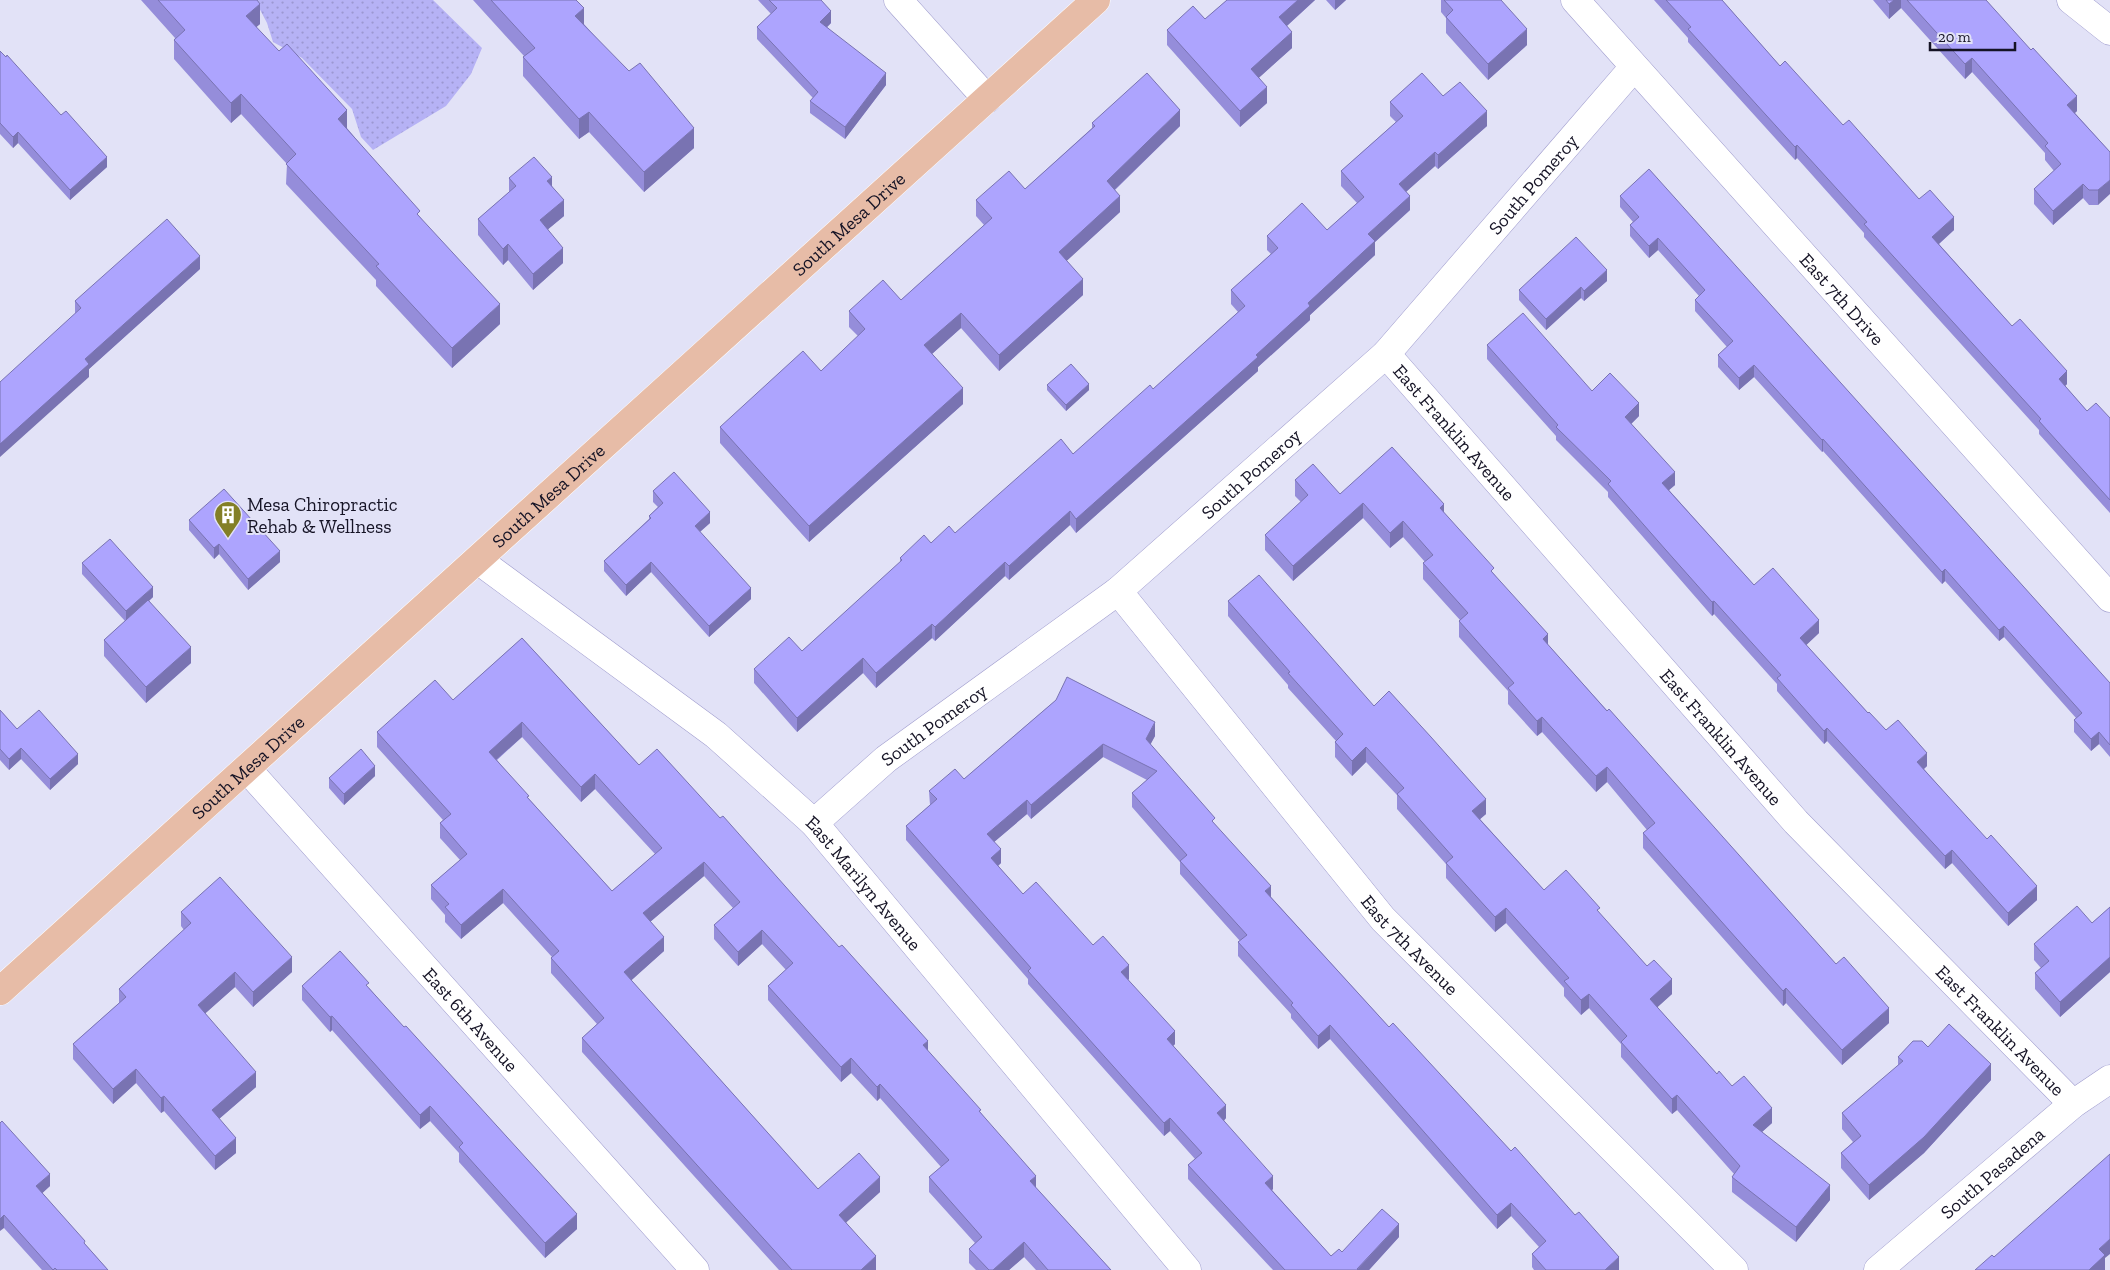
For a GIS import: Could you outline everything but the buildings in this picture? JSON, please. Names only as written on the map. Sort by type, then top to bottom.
[{"type":"main road","name":"South Mesa Drive","points":[[0,991],[1096,0]]},
{"type":"street","points":[[898,0],[987,99]]},
{"type":"street","name":"East 7th Drive","points":[[1575,0],[2110,598]]},
{"type":"street","points":[[2071,0],[2110,31]]},
{"type":"street","name":"South Pomeroy","points":[[814,823],[886,759],[1118,591],[1386,354],[1634,67]]},
{"type":"street","name":"East Franklin Avenue","points":[[1386,354],[1796,822],[2073,1104]]},
{"type":"street","name":"East Marilyn Avenue","points":[[478,560],[716,734],[814,823],[1187,1270]]},
{"type":"street","name":"East 7th Avenue","points":[[1118,591],[1383,919],[1734,1270]]},
{"type":"street","name":"East 6th Avenue","points":[[247,768],[695,1270]]},
{"type":"street","name":"South Pasadena","points":[[1878,1270],[2073,1104],[2110,1079]]},
{"type":"shaded area","points":[[255,0],[433,0],[482,48],[471,74],[446,106],[373,150],[361,137],[352,109],[302,58],[273,42],[267,23]]},
{"type":"place","name":"Mesa Chiropractic Rehab & Wellness","points":[[228,539]]}]
